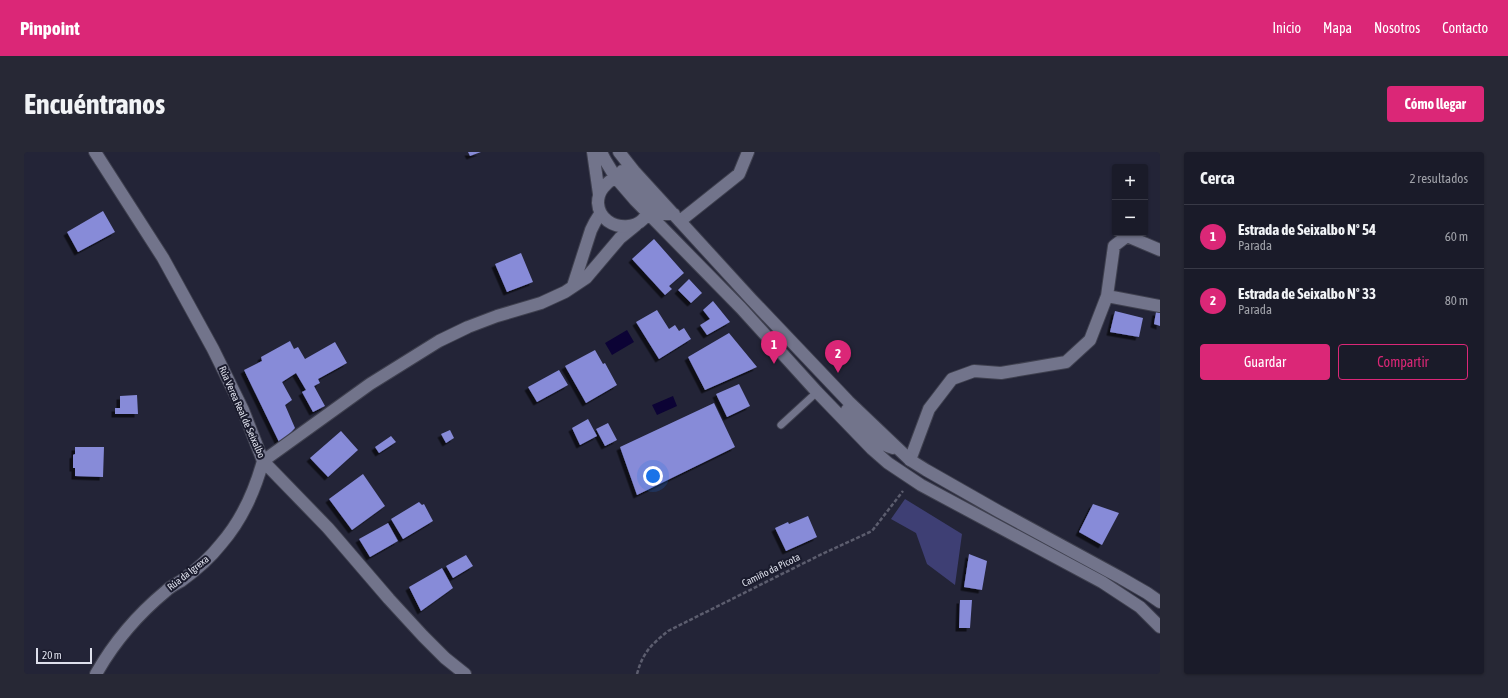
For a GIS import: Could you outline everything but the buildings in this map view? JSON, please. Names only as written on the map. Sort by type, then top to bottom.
[{"type":"street","name":"Rúa Verea Real de Seixalbo","points":[[95,152],[163,258],[213,349],[243,410],[263,461],[328,528],[423,636],[445,658],[465,674]]},
{"type":"street","points":[[593,152],[599,194],[600,214],[606,220],[623,227],[636,225]]},
{"type":"street","points":[[601,152],[605,160],[621,177],[661,214],[677,218],[739,174],[748,152]]},
{"type":"street","points":[[618,152],[621,177],[647,214],[741,308],[817,392],[872,449],[888,463],[911,479],[1102,582],[1140,607],[1160,627]]},
{"type":"street","points":[[618,152],[751,299],[848,401],[910,460],[998,511],[1121,578],[1160,602]]},
{"type":"street","points":[[599,194],[603,188],[621,177]]},
{"type":"street","points":[[263,461],[370,384],[439,341],[490,318],[541,303],[565,292],[586,278],[620,238],[647,214],[647,200]]},
{"type":"street","points":[[573,286],[591,230],[600,214]]},
{"type":"street","points":[[910,460],[929,408],[952,380],[974,371],[1001,373],[1066,362],[1090,340],[1108,296],[1114,246],[1127,236],[1160,250]]},
{"type":"street","points":[[1108,296],[1160,306]]},
{"type":"street","points":[[817,392],[823,391],[833,395],[872,437],[884,446],[900,450]]},
{"type":"street","name":"Rúa da Igrexa","points":[[96,674],[128,627],[167,590],[190,574],[222,544],[241,516],[256,485],[263,461]]},
{"type":"lane","points":[[781,425],[817,392]]},
{"type":"path","name":"Camiño da Picota","points":[[638,674],[641,661],[651,645],[668,631],[703,612],[822,554],[872,532],[911,479]]},
{"type":"shaded area","points":[[627,330],[634,342],[612,355],[605,343]]},
{"type":"shaded area","points":[[673,396],[677,406],[657,415],[652,405]]},
{"type":"shaded area","points":[[905,499],[962,534],[955,585],[927,564],[916,533],[891,519]]},
{"type":"place","name":"Estrada de Seixalbo Nº 54","points":[[774,364]]},
{"type":"place","name":"Estrada de Seixalbo Nº 33","points":[[838,373]]}]
